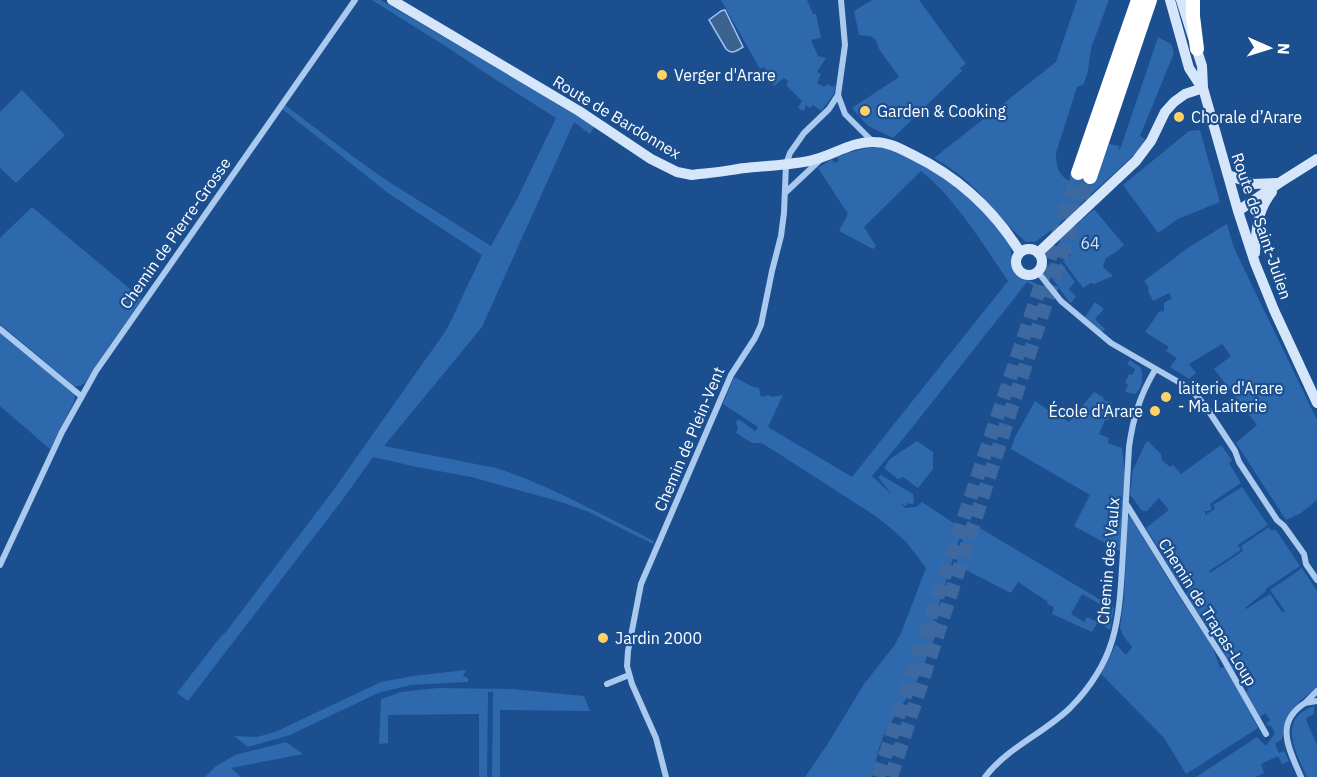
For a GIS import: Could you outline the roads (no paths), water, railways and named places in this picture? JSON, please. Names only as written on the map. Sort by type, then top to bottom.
[{"type":"highway","points":[[1138,0],[1084,175],[1143,24],[1150,0]]},
{"type":"highway","points":[[1143,24],[1157,0]]},
{"type":"highway","points":[[1193,0],[1197,49]]},
{"type":"street","name":"Chemin de Pierre-Grosse","points":[[0,565],[81,396],[113,346],[355,0]]},
{"type":"street","name":"Route de Bardonnex","points":[[392,0],[579,111],[651,159],[677,172],[692,175],[786,164],[823,157],[859,144],[874,142],[894,146],[947,173],[987,208],[1008,234],[1020,252],[1016,260],[1019,270],[1028,274],[1037,271],[1061,301],[1111,343],[1195,394],[1235,451],[1239,462],[1277,520],[1304,554],[1306,564],[1317,580]]},
{"type":"street","points":[[786,164],[800,138],[808,128],[830,110],[838,95],[845,45],[840,0]]},
{"type":"street","name":"Route de Saint-Julien","points":[[1174,2],[1197,49],[1202,66],[1203,88],[1227,175],[1255,262],[1278,320],[1317,403]]},
{"type":"street","name":"Route de Saint-Julien","points":[[1174,2],[1189,68],[1203,88]]},
{"type":"street","points":[[1038,253],[1136,161],[1150,141],[1165,112],[1174,102],[1185,94],[1203,88]]},
{"type":"street","points":[[838,95],[845,114],[874,142]]},
{"type":"street","points":[[784,194],[823,157]]},
{"type":"street","points":[[1238,211],[1317,159]]},
{"type":"street","name":"Chemin de Plein-Vent","points":[[629,675],[628,651],[641,584],[731,375],[761,325],[781,236],[786,164]]},
{"type":"street","points":[[1227,175],[1253,184],[1279,183]]},
{"type":"street","points":[[1255,262],[1256,228],[1259,215],[1264,202],[1279,183]]},
{"type":"street","points":[[1020,252],[1030,249],[1038,253],[1041,264],[1037,271]]},
{"type":"street","points":[[0,329],[81,396]]},
{"type":"street","name":"Chemin des Vaulx","points":[[985,777],[1002,758],[1046,728],[1070,707],[1094,679],[1106,659],[1120,609],[1132,424],[1139,399],[1155,370]]},
{"type":"street","name":"Chemin de Trapas-Loup","points":[[1126,505],[1223,658],[1266,734]]},
{"type":"street","points":[[607,684],[629,675],[656,738],[666,777]]},
{"type":"street","points":[[1301,777],[1286,743],[1287,724],[1295,710],[1305,704],[1317,691]]},
{"type":"street","points":[[1305,704],[1317,701]]},
{"type":"tunnel","points":[[878,777],[1078,173]]},
{"type":"tunnel","points":[[891,777],[1059,263],[1090,177]]},
{"type":"place","name":"Verger d'Arare","points":[[662,75]]},
{"type":"place","name":"Garden & Cooking","points":[[865,111]]},
{"type":"place","name":"Chorale d’Arare","points":[[1179,117]]},
{"type":"place","name":"laiterie d'Arare - Ma Laiterie","points":[[1166,397]]},
{"type":"place","name":"École d'Arare","points":[[1155,411]]},
{"type":"place","name":"Jardin 2000","points":[[603,638]]},
{"type":"park label","name":"64","points":[[1090,243]]}]
